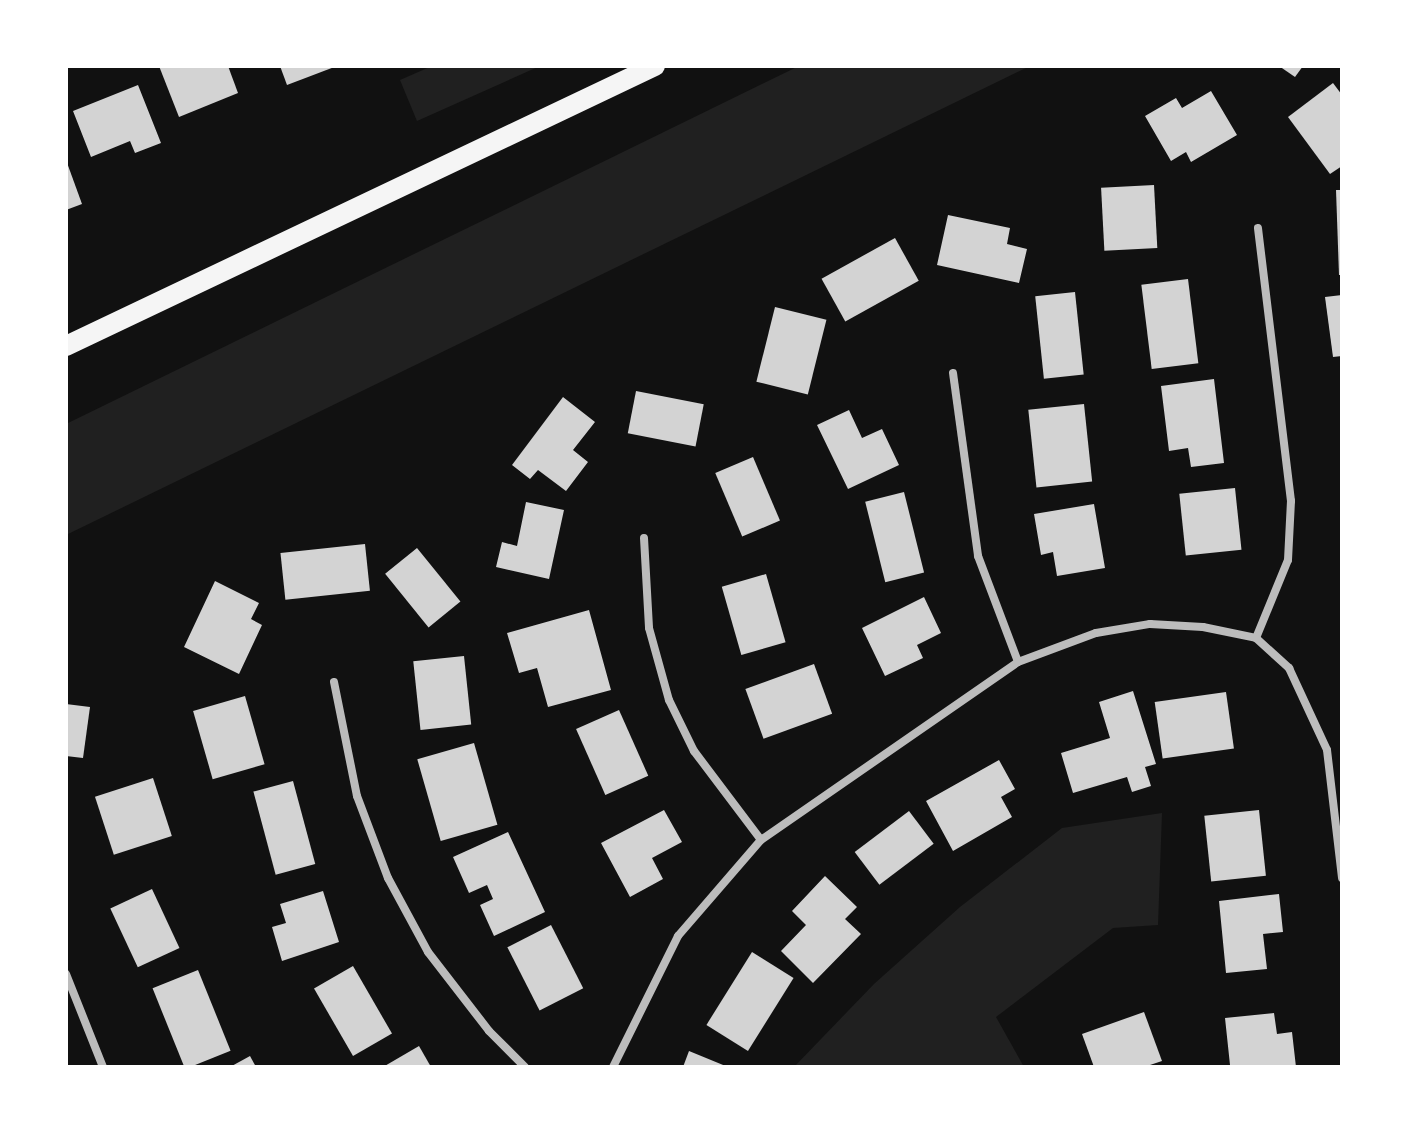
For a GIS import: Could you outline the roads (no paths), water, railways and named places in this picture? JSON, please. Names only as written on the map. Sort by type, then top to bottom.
[{"type":"main road","points":[[66,346],[655,66]]},
{"type":"street","points":[[1256,638],[1288,560],[1291,501],[1258,228]]},
{"type":"street","points":[[953,373],[978,556],[1018,662]]},
{"type":"street","points":[[644,538],[649,628],[669,700],[694,751],[761,840]]},
{"type":"street","points":[[613,1067],[678,936],[761,840],[1018,662],[1096,633],[1150,624],[1203,627],[1256,638],[1289,668],[1327,750],[1342,878]]},
{"type":"street","points":[[334,682],[357,796],[388,878],[428,952],[489,1031],[525,1067]]},
{"type":"street","points":[[66,974],[103,1067]]}]
